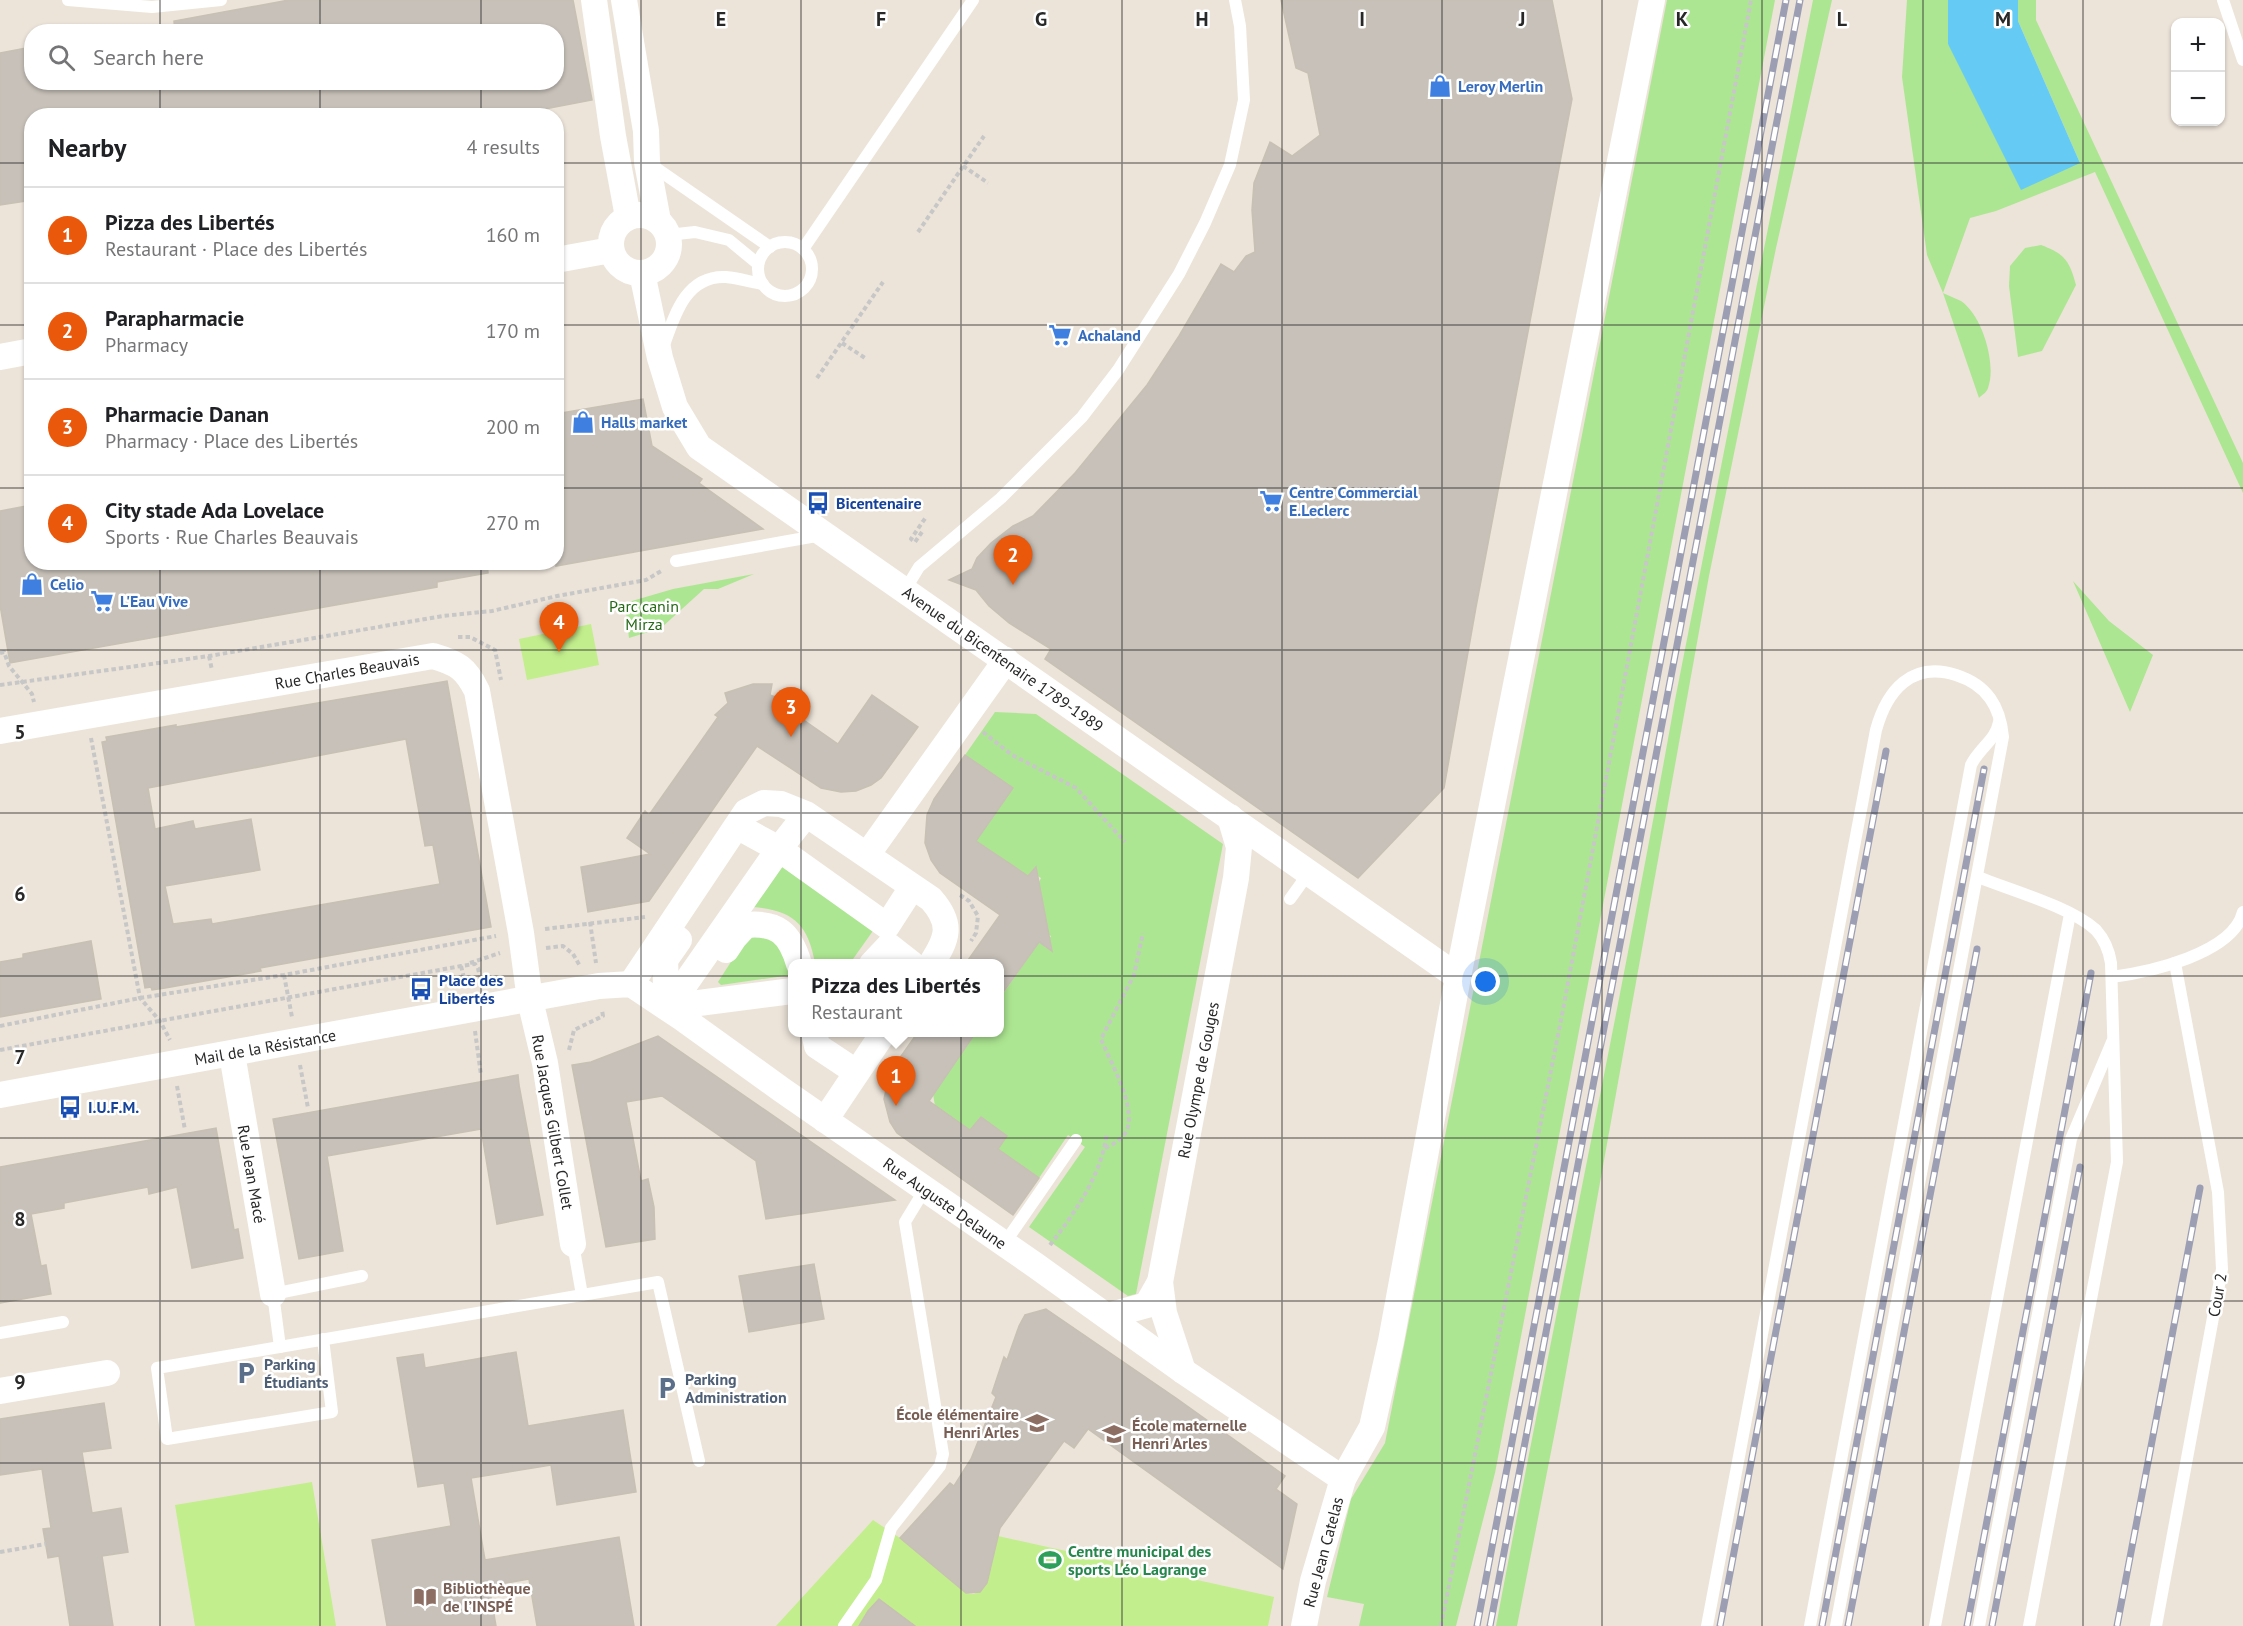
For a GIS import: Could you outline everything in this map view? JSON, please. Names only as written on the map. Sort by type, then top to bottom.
[{"type":"street","points":[[594,0],[613,136],[628,217]]},
{"type":"street","points":[[624,0],[646,131],[647,162],[663,228],[668,251],[664,260],[654,270],[642,273],[627,270],[617,262],[611,250],[612,234],[617,225],[628,217],[638,214],[649,216],[663,228]]},
{"type":"street","name":"Rue Jean Catelas","points":[[1304,1626],[1313,1581],[1343,1479],[1372,1427],[1391,1341],[1458,977],[1652,0]]},
{"type":"street","points":[[564,259],[611,250]]},
{"type":"street","name":"Avenue du Bicentenaire 1789-1989","points":[[642,273],[660,357],[675,407],[699,447],[1458,977]]},
{"type":"street","points":[[0,357],[24,352]]},
{"type":"street","name":"Rue Charles Beauvais","points":[[0,731],[433,656],[452,662],[470,674],[477,691],[521,933],[530,1000]]},
{"type":"street","points":[[867,855],[1005,660]]},
{"type":"street","points":[[530,1000],[600,986],[631,984],[746,812],[764,803],[781,804],[806,814],[931,899],[940,910],[947,928],[944,945],[934,959]]},
{"type":"street","name":"Rue Olympe de Gouges","points":[[1107,1316],[1148,1305],[1160,1282],[1236,878],[1239,847],[1230,818]]},
{"type":"street","points":[[686,1001],[687,946],[779,849],[801,821]]},
{"type":"street","points":[[746,831],[779,849],[883,945],[906,959]]},
{"type":"street","points":[[1236,878],[1257,861],[1279,860],[1304,870]]},
{"type":"street","points":[[883,945],[907,895]]},
{"type":"street","points":[[686,1001],[746,925],[764,923],[784,934],[795,950],[797,959]]},
{"type":"street","points":[[687,946],[679,940],[665,960],[666,984],[686,1001],[788,991]]},
{"type":"street","name":"Rue Auguste Delaune","points":[[631,984],[1183,1371],[1343,1479]]},
{"type":"street","name":"Mail de la Résistance","points":[[0,1095],[530,1000]]},
{"type":"street","name":"Rue Jacques Gilbert Collet","points":[[530,1000],[545,1063],[573,1244]]},
{"type":"street","points":[[815,1037],[818,1046],[847,1066]]},
{"type":"street","points":[[825,1120],[881,1037]]},
{"type":"street","name":"Rue Jean Macé","points":[[232,1054],[273,1294]]},
{"type":"street","name":"Rue Olympe de Gouges","points":[[1160,1282],[1164,1313],[1183,1371]]},
{"type":"street","points":[[0,1391],[107,1373]]},
{"type":"lane","points":[[68,0],[152,7],[221,0]]},
{"type":"lane","points":[[803,249],[973,0]]},
{"type":"lane","points":[[905,590],[925,562],[1001,498],[1082,417],[1118,370],[1179,274],[1205,223],[1230,165],[1244,100],[1240,26],[1235,0]]},
{"type":"lane","points":[[2223,0],[2243,60]]},
{"type":"lane","points":[[647,162],[770,247]]},
{"type":"lane","points":[[663,228],[729,240],[758,264]]},
{"type":"lane","points":[[779,242],[790,242],[803,249],[811,263],[811,273],[807,283],[800,291],[790,295],[780,295],[770,291],[763,284],[759,274],[758,264],[762,255],[779,242]]},
{"type":"lane","points":[[660,357],[679,305],[694,287],[705,280],[725,277],[763,284]]},
{"type":"lane","points":[[676,561],[824,535]]},
{"type":"lane","points":[[1707,1626],[1881,713],[1886,702],[1911,676],[1934,671],[1967,679],[1980,686],[1997,707],[2002,720],[2003,737],[1836,1626]]},
{"type":"lane","points":[[1810,1626],[1971,765],[1979,750],[1992,739],[1996,732],[1999,718],[1997,707]]},
{"type":"lane","points":[[1290,899],[1304,870]]},
{"type":"lane","points":[[1978,878],[2070,914],[2088,924],[2109,949],[2112,977],[2117,1162],[2029,1626]]},
{"type":"lane","points":[[1935,1626],[2070,914]]},
{"type":"lane","points":[[2112,977],[2140,972],[2189,958],[2219,942],[2242,922]]},
{"type":"lane","name":"Cour 2","points":[[2156,1626],[2222,1269],[2218,1192],[2175,963]]},
{"type":"lane","points":[[1978,1626],[2071,1139],[2114,1038]]},
{"type":"lane","points":[[1004,1244],[1076,1140]]},
{"type":"lane","points":[[844,1626],[876,1580],[891,1528],[940,1466],[943,1454],[905,1222],[925,1189]]},
{"type":"lane","points":[[573,1244],[582,1295]]},
{"type":"lane","points":[[280,1347],[273,1294],[362,1276]]},
{"type":"lane","points":[[323,1339],[332,1412],[167,1439],[158,1368],[323,1339],[658,1282],[699,1461]]},
{"type":"lane","points":[[0,1334],[63,1322]]},
{"type":"path","points":[[1441,1626],[1562,1015],[1751,0]]},
{"type":"path","points":[[918,232],[984,136]]},
{"type":"path","points":[[963,166],[988,183]]},
{"type":"path","points":[[818,378],[883,282]]},
{"type":"path","points":[[842,343],[865,358]]},
{"type":"path","points":[[922,532],[915,542],[910,540],[926,517]]},
{"type":"path","points":[[0,685],[209,656],[443,616],[492,611],[557,596],[646,580],[676,561]]},
{"type":"path","points":[[0,653],[4,652],[9,666],[32,694],[34,703]]},
{"type":"path","points":[[209,656],[213,672]]},
{"type":"path","points":[[87,717],[140,998],[160,1021],[171,1045]]},
{"type":"path","points":[[981,730],[1012,755],[1076,788],[1125,842]]},
{"type":"path","points":[[540,930],[590,922],[646,917],[651,920]]},
{"type":"path","points":[[590,922],[597,971]]},
{"type":"path","points":[[0,1026],[140,998],[284,975],[497,936],[495,924]]},
{"type":"path","points":[[1105,1148],[1126,1134],[1129,1121],[1116,1069],[1101,1039],[1134,975],[1143,933]]},
{"type":"path","points":[[0,1050],[461,966],[468,994]]},
{"type":"path","points":[[284,975],[293,1024]]},
{"type":"path","points":[[567,1059],[574,1030],[603,1016],[601,1001]]},
{"type":"path","points":[[474,1026],[481,1075]]},
{"type":"path","points":[[298,1056],[308,1108]]},
{"type":"path","points":[[176,1076],[185,1130]]},
{"type":"path","points":[[1047,1249],[1092,1183],[1101,1163],[1107,1133]]},
{"type":"path","points":[[0,1552],[46,1544]]},
{"type":"green space","points":[[1667,0],[1775,0],[1495,1473],[1456,1626],[1359,1626],[1364,1604],[1327,1597],[1351,1499],[1385,1443]]},
{"type":"green space","points":[[1813,0],[1832,0],[1776,248],[1709,576],[1559,1411],[1517,1626],[1496,1626],[1632,932],[1675,700]]},
{"type":"green space","points":[[1907,0],[1948,0],[1948,44],[2080,163],[2018,21],[2018,0],[2036,0],[2036,20],[2243,463],[2243,493],[2095,172],[1996,211],[1970,218],[1943,293],[1927,255],[1902,77]]},
{"type":"green space","points":[[2041,245],[2065,259],[2076,285],[2042,351],[2018,357],[2009,286],[2010,266],[2025,248]]},
{"type":"green space","points":[[1943,293],[1961,301],[1969,308],[1986,341],[1991,366],[1990,378],[1986,392],[1979,398]]},
{"type":"green space","name":"Parc canin Mirza","points":[[754,574],[718,589],[704,589],[661,628],[629,638],[625,603],[673,589]]},
{"type":"green space","points":[[2073,581],[2109,621],[2153,655],[2130,712]]},
{"type":"green space","points":[[591,624],[599,665],[527,680],[519,639]]},
{"type":"green space","points":[[995,712],[1036,714],[1223,844],[1136,1294],[1128,1296],[1029,1227],[1085,1147],[1068,1135],[1039,1178],[998,1149],[1007,1136],[981,1117],[970,1130],[935,1106],[933,1094],[973,1037],[1004,1037],[1004,992],[1039,942],[1045,946],[1051,936],[1039,882],[1041,878],[1031,872],[1028,876],[975,840],[1013,788],[965,755]]},
{"type":"green space","points":[[781,865],[875,928],[853,959],[814,959],[808,938],[796,922],[779,912],[753,907]]},
{"type":"green space","points":[[764,933],[786,949],[788,975],[721,985],[718,982],[747,937]]},
{"type":"green space","points":[[312,1482],[336,1626],[195,1626],[175,1505]]},
{"type":"green space","name":"Centre municipal des sports Léo Lagrange","points":[[873,1520],[900,1538],[966,1593],[974,1594],[984,1588],[998,1536],[1274,1597],[1268,1626],[776,1626]]},
{"type":"water","points":[[1948,0],[2018,0],[2018,21],[2080,163],[2021,190],[1948,44]]},
{"type":"building","points":[[289,0],[573,0],[592,100],[550,108],[24,108],[24,201],[0,205],[0,53],[24,48],[24,90],[564,90],[564,24],[174,24],[174,21]]},
{"type":"building","name":"Centre Commercial E.Leclerc","points":[[1281,0],[1552,0],[1572,99],[1444,788],[1358,878],[1045,659],[1051,649],[1009,623],[989,606],[976,590],[949,580],[972,569],[977,558],[991,543],[1013,526],[1033,516],[1075,473],[1147,385],[1221,264],[1234,272],[1246,256],[1255,252],[1252,210],[1254,183],[1270,142],[1292,156],[1320,135],[1308,73],[1296,68]]},
{"type":"building","points":[[643,399],[652,446],[702,479],[699,483],[763,529],[564,565],[564,413]]},
{"type":"building","points":[[24,506],[24,570],[488,570],[488,573],[437,582],[437,587],[10,663],[0,605],[0,511]]},
{"type":"building","points":[[447,681],[491,927],[260,968],[261,971],[165,988],[152,990],[151,987],[145,988],[102,742],[107,741],[106,737],[176,725],[176,727]],"holes":[[[406,739],[425,846],[433,845],[440,884],[212,924],[211,919],[173,924],[165,886],[260,870],[251,819],[195,829],[193,821],[155,829],[148,788]]]},
{"type":"building","points":[[753,684],[772,684],[770,695],[788,702],[785,707],[838,744],[872,695],[918,727],[881,778],[856,791],[841,792],[821,788],[757,746],[649,901],[588,912],[581,867],[650,854],[627,838],[645,811],[649,815],[718,717],[715,715],[728,703],[725,693]]},
{"type":"building","points":[[965,755],[1013,788],[976,841],[1028,876],[1036,867],[1052,951],[1039,942],[1004,991],[1004,959],[969,959],[1000,915],[940,873],[931,860],[925,843],[927,815],[934,799]]},
{"type":"building","points":[[91,941],[101,999],[0,1017],[0,962],[23,958],[23,954]]},
{"type":"building","points":[[658,1036],[895,1200],[766,1219],[756,1161],[662,1096],[626,1102],[641,1181],[648,1179],[654,1207],[655,1239],[606,1247],[572,1065],[591,1062]]},
{"type":"building","points":[[914,1037],[973,1037],[929,1101],[970,1130],[981,1117],[1007,1136],[998,1149],[1039,1178],[1013,1215],[897,1133],[890,1122],[884,1099],[892,1069]]},
{"type":"building","points":[[518,1075],[543,1215],[497,1224],[481,1129],[327,1156],[343,1251],[299,1259],[273,1119]]},
{"type":"building","points":[[216,1128],[234,1230],[238,1229],[243,1258],[192,1268],[177,1187],[149,1194],[148,1187],[64,1203],[64,1208],[31,1214],[41,1266],[46,1265],[51,1294],[0,1303],[0,1167]]},
{"type":"building","points":[[814,1264],[824,1319],[749,1332],[739,1276]]},
{"type":"building","points":[[1046,1309],[1285,1476],[1276,1489],[1297,1504],[1283,1569],[1088,1429],[1074,1448],[1064,1441],[1000,1528],[987,1583],[980,1592],[966,1593],[900,1538],[950,1483],[954,1486],[971,1459],[996,1397],[992,1393],[1004,1357],[1007,1360],[1019,1326],[1025,1315]]},
{"type":"building","points":[[516,1352],[528,1426],[623,1410],[636,1492],[557,1505],[551,1465],[471,1478],[485,1560],[619,1537],[634,1626],[537,1626],[529,1579],[489,1586],[496,1626],[387,1626],[372,1540],[451,1526],[444,1483],[418,1487],[397,1358],[423,1354],[425,1368]]},
{"type":"building","points":[[104,1403],[111,1448],[82,1452],[92,1513],[121,1508],[128,1552],[102,1556],[113,1626],[70,1626],[59,1556],[48,1558],[43,1529],[51,1528],[42,1469],[0,1475],[0,1419]]},
{"type":"building","points":[[879,1599],[915,1626],[859,1626]]},
{"type":"railway","points":[[1477,1626],[1786,0]]},
{"type":"railway","points":[[1490,1626],[1800,0]]},
{"type":"railway","points":[[1720,1626],[1886,751]]},
{"type":"railway","points":[[1822,1626],[1984,769]]},
{"type":"railway","points":[[1848,1626],[1977,949]]},
{"type":"railway","points":[[1967,1626],[2091,973]]},
{"type":"railway","points":[[1992,1626],[2080,1167]]},
{"type":"railway","points":[[2117,1626],[2200,1188]]},
{"type":"place","name":"Leroy Merlin","points":[[1440,86]]},
{"type":"place","name":"Achaland","points":[[1060,335]]},
{"type":"place","name":"Halls market","points":[[583,422]]},
{"type":"place","name":"Centre Commercial E.Leclerc","points":[[1271,501]]},
{"type":"place","name":"Bicentenaire","points":[[818,503]]},
{"type":"place","name":"Celio","points":[[32,584]]},
{"type":"place","name":"Parapharmacie","points":[[1013,585]]},
{"type":"place","name":"L'Eau Vive","points":[[102,601]]},
{"type":"place","name":"City stade Ada Lovelace","points":[[559,652]]},
{"type":"place","name":"Pharmacie Danan","points":[[791,737]]},
{"type":"place","name":"Place des Libertés","points":[[421,989]]},
{"type":"place","name":"Pizza des Libertés","points":[[896,1106]]},
{"type":"place","name":"I.U.F.M.","points":[[70,1107]]},
{"type":"place","name":"Parking Étudiants","points":[[246,1373]]},
{"type":"place","name":"Parking Administration","points":[[667,1388]]},
{"type":"place","name":"École élémentaire Henri Arles","points":[[1037,1423]]},
{"type":"place","name":"École maternelle Henri Arles","points":[[1114,1434]]},
{"type":"place","name":"Centre municipal des sports Léo Lagrange","points":[[1050,1560]]},
{"type":"place","name":"Bibliothèque de l’INSPÉ","points":[[425,1597]]}]
